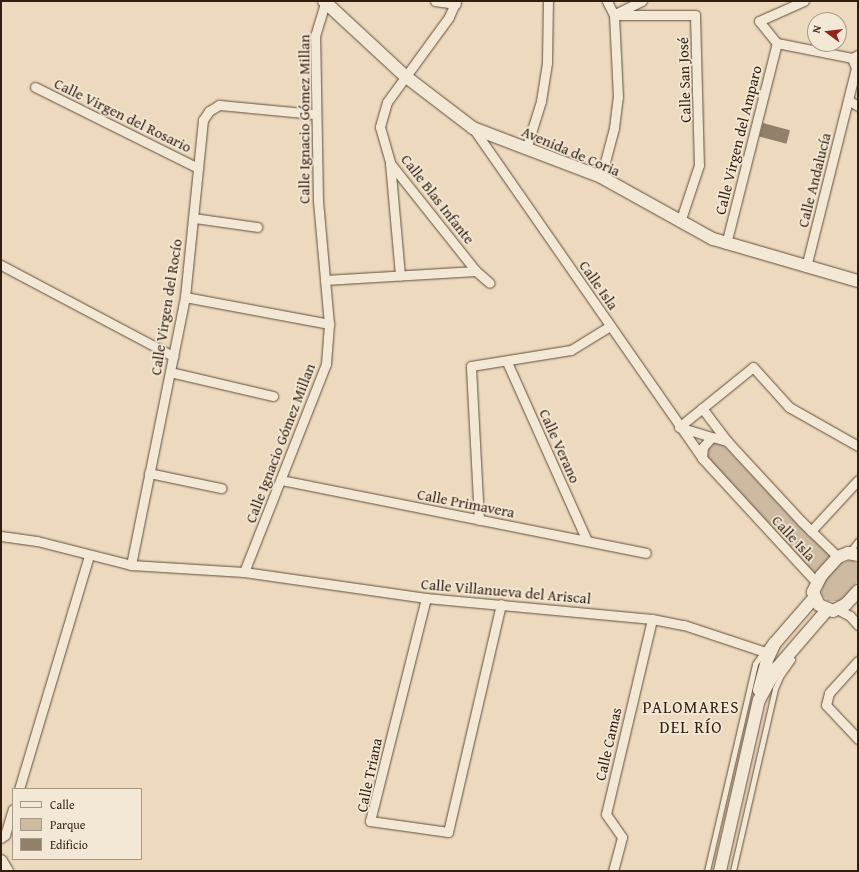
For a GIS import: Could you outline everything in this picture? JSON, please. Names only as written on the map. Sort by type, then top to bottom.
[{"type":"main road","name":"Avenida de Coria","points":[[325,2],[405,76],[473,128],[601,177],[680,222],[726,244],[858,282]]},
{"type":"main road","points":[[720,871],[759,700],[762,674],[775,643],[815,591],[827,568],[848,555]]},
{"type":"main road","points":[[815,591],[832,610]]},
{"type":"main road","points":[[759,700],[777,668],[832,610],[858,591]]},
{"type":"main road","points":[[1,860],[7,871]]},
{"type":"street","points":[[435,1],[456,2]]},
{"type":"street","points":[[526,149],[541,101],[547,62],[548,1]]},
{"type":"street","points":[[601,177],[617,111],[614,15],[607,1]]},
{"type":"street","points":[[614,15],[642,1]]},
{"type":"street","points":[[804,1],[760,21],[777,43],[855,57]]},
{"type":"street","name":"Calle Ignacio Gómez Millan","points":[[244,572],[326,364],[329,324],[318,201],[315,114],[315,36],[325,2]]},
{"type":"street","name":"Calle Blas Infante","points":[[456,2],[449,17],[387,102],[380,128],[390,163],[476,271],[490,283]]},
{"type":"street","name":"Calle San José","points":[[614,15],[695,15],[699,165],[680,222]]},
{"type":"street","name":"Calle Virgen del Amparo","points":[[726,244],[777,43]]},
{"type":"street","name":"Calle Andalucía","points":[[806,267],[857,70],[855,57]]},
{"type":"street","name":"Calle Virgen del Rosario","points":[[35,87],[198,168]]},
{"type":"street","points":[[848,100],[858,106]]},
{"type":"street","name":"Calle Virgen del Rocío","points":[[130,565],[185,297],[203,120],[209,111],[218,105],[315,114]]},
{"type":"street","name":"Calle Isla","points":[[473,128],[679,427],[702,458],[815,591]]},
{"type":"street","points":[[390,163],[400,276]]},
{"type":"street","points":[[194,218],[257,227]]},
{"type":"street","points":[[1,265],[173,356]]},
{"type":"street","points":[[325,280],[476,271]]},
{"type":"street","points":[[185,297],[329,324]]},
{"type":"street","points":[[479,520],[471,366],[507,362],[571,350],[610,326]]},
{"type":"street","name":"Calle Verano","points":[[507,362],[587,541]]},
{"type":"street","points":[[679,427],[753,367],[789,408],[858,446]]},
{"type":"street","points":[[170,372],[273,396]]},
{"type":"street","name":"Calle Isla","points":[[702,408],[727,441],[811,531],[848,555]]},
{"type":"street","points":[[679,427],[727,441]]},
{"type":"street","points":[[702,458],[703,447],[712,437]]},
{"type":"street","points":[[149,473],[221,488]]},
{"type":"street","name":"Calle Primavera","points":[[281,480],[646,553]]},
{"type":"street","points":[[811,531],[858,480]]},
{"type":"street","points":[[1,536],[37,541],[89,556],[130,565],[244,572]]},
{"type":"street","points":[[19,788],[89,556]]},
{"type":"street","name":"Calle Villanueva del Ariscal","points":[[244,572],[426,598],[652,619],[684,625],[762,651]]},
{"type":"street","name":"Calle Triana","points":[[426,598],[370,821],[448,832],[501,604]]},
{"type":"street","points":[[832,610],[850,616],[858,624]]},
{"type":"street","name":"Calle Camas","points":[[613,871],[622,837],[606,814],[652,619]]},
{"type":"street","points":[[858,661],[829,693],[826,705],[858,739]]},
{"type":"street","points":[[1,838],[5,835],[12,812]]},
{"type":"lane","points":[[848,555],[858,541]]},
{"type":"lane","points":[[707,871],[750,683],[762,651],[815,591]]},
{"type":"lane","points":[[734,871],[780,677],[832,610]]},
{"type":"green space","points":[[715,442],[725,447],[797,524],[830,554],[831,558],[821,566],[816,576],[708,459],[708,446]]},
{"type":"green space","points":[[852,560],[858,564],[858,580],[846,596],[838,601],[828,601],[822,595],[822,585],[837,565]]},
{"type":"building","points":[[763,123],[790,130],[786,144],[759,137]]},
{"type":"district","name":"PALOMARES DEL RÍO","points":[[691,717]]}]
